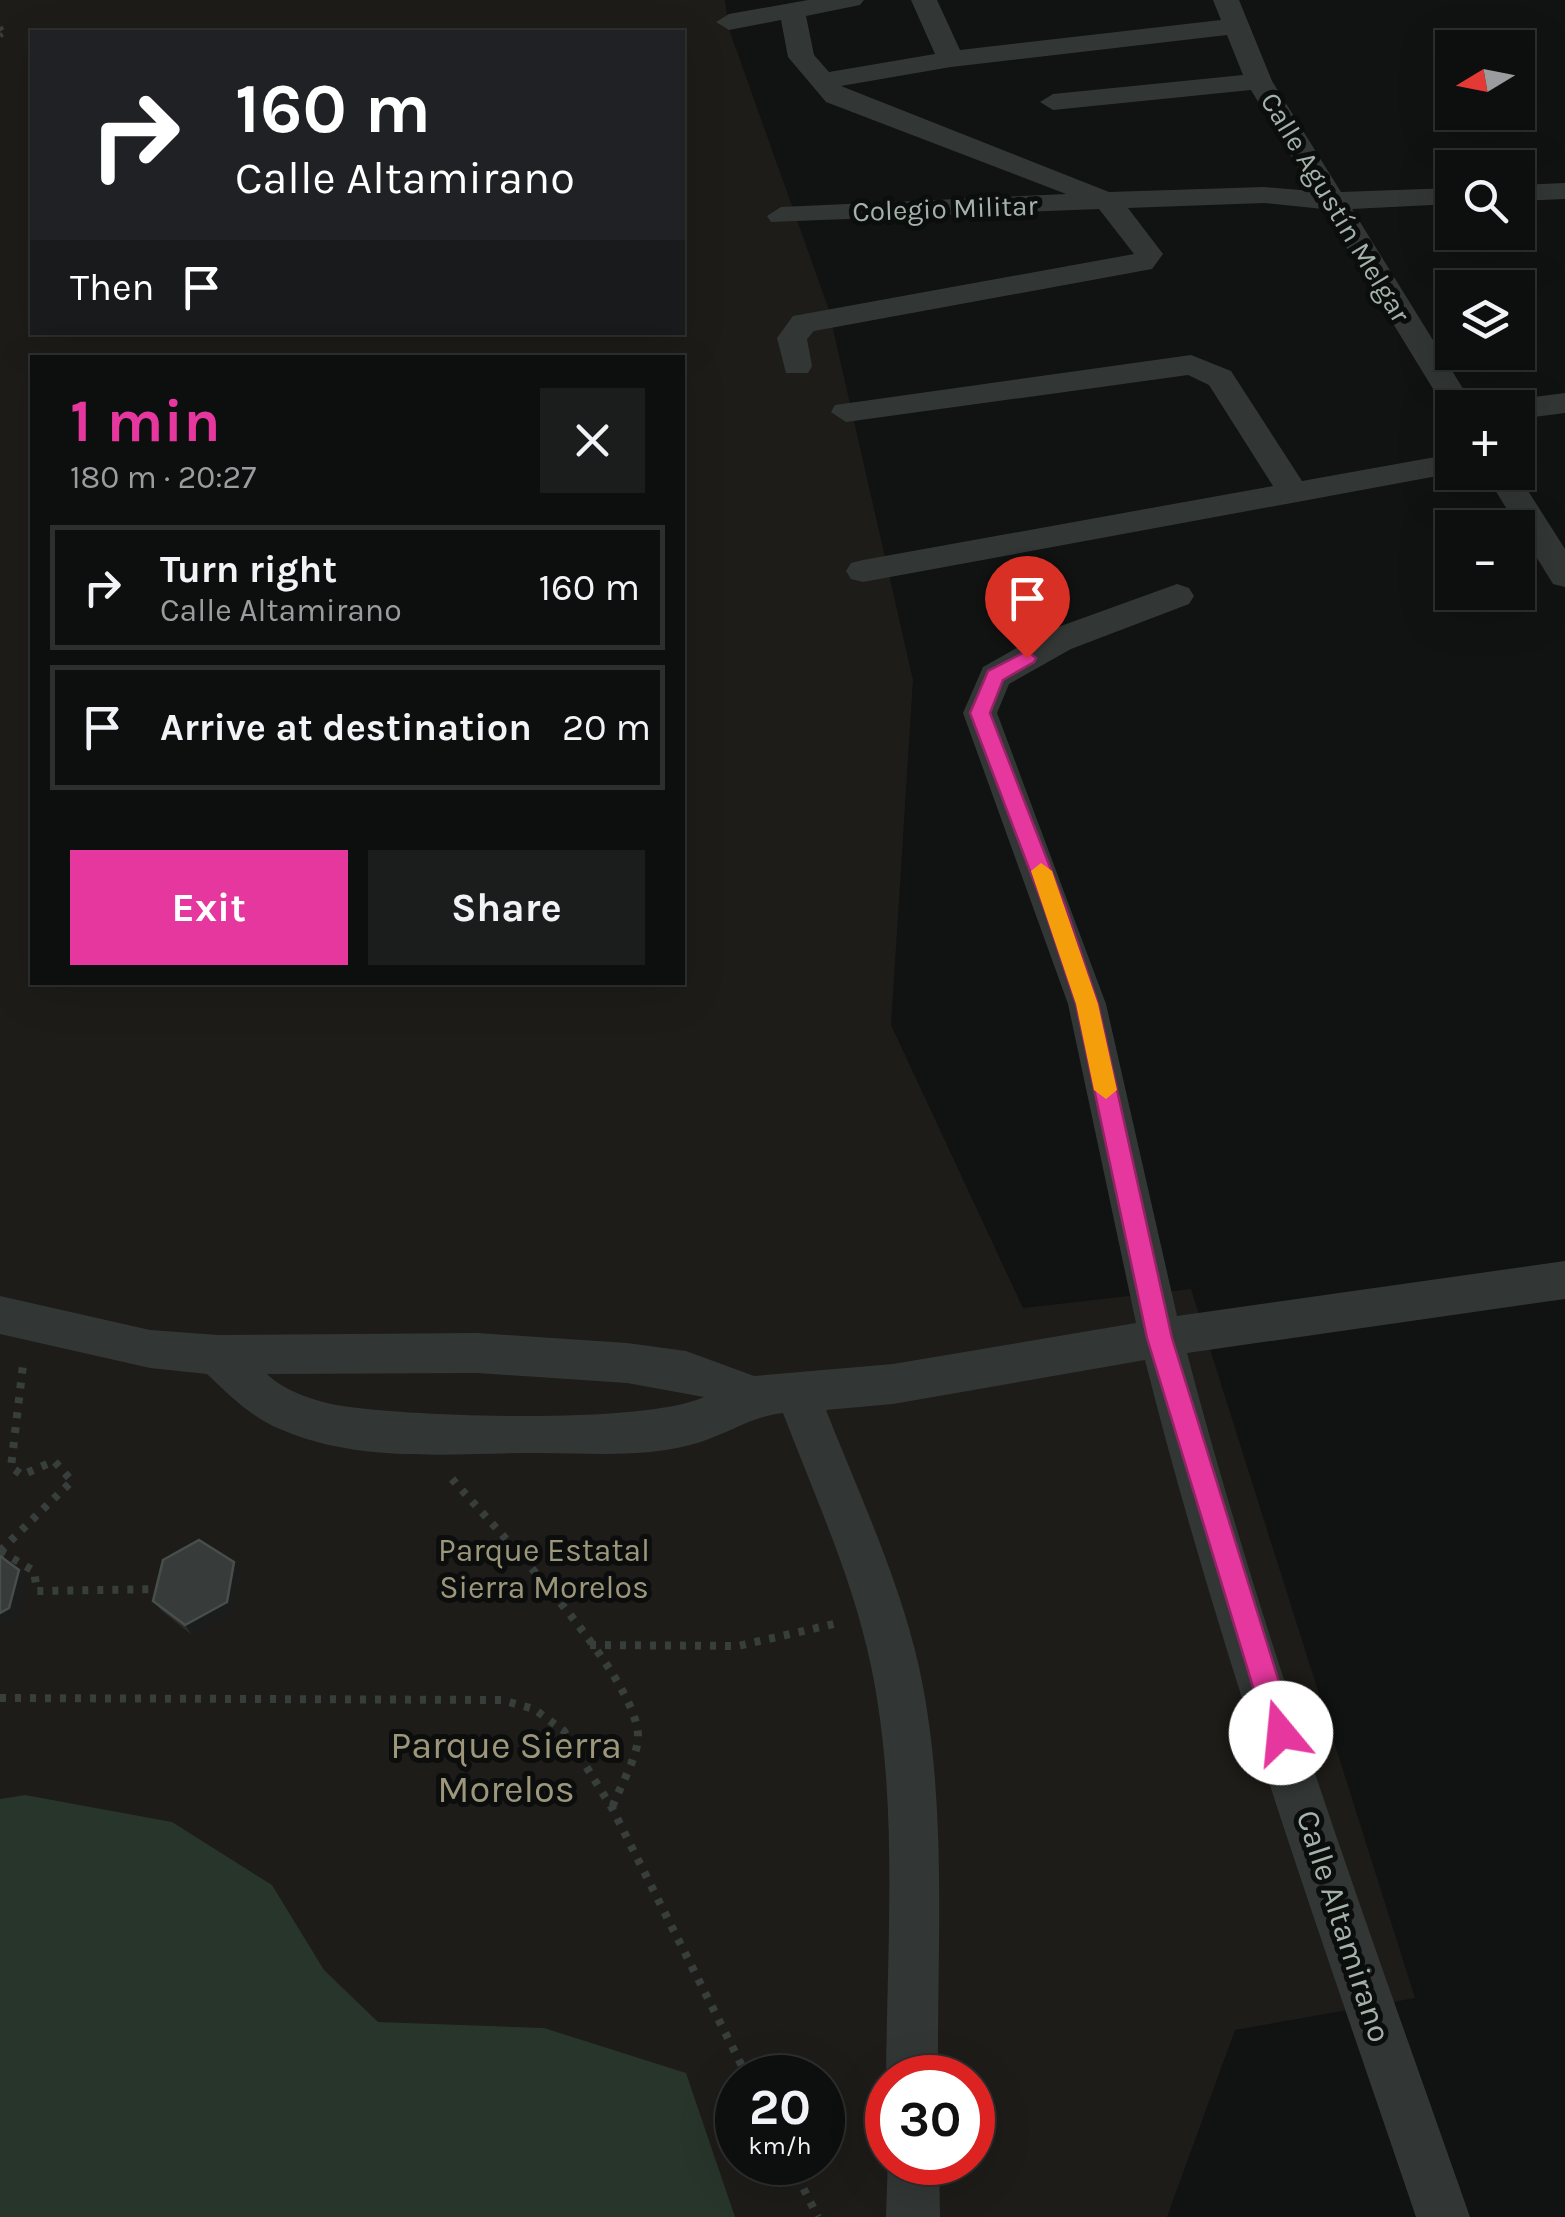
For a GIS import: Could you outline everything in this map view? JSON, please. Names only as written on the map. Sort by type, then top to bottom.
[{"type":"street","points":[[729,22],[850,0]]},
{"type":"street","points":[[924,0],[952,59]]},
{"type":"street","points":[[792,10],[801,56],[835,96],[1108,203],[1147,248],[1148,258],[1118,269],[804,324],[792,338],[796,366]]},
{"type":"street","points":[[825,81],[1230,13]]},
{"type":"street","name":"Calle Agustín Melgar","points":[[1230,13],[1260,81],[1330,202],[1449,390]]},
{"type":"street","points":[[1053,102],[1260,81]]},
{"type":"street","points":[[1535,192],[1565,191]]},
{"type":"street","name":"Colegio Militar","points":[[781,216],[1264,195],[1330,202],[1435,197]]},
{"type":"street","points":[[846,412],[1169,366],[1206,369],[1220,378],[1295,494]]},
{"type":"street","points":[[1535,407],[1565,404]]},
{"type":"street","points":[[863,571],[1110,523],[1435,467]]},
{"type":"street","points":[[1511,490],[1565,576]]},
{"type":"street","name":"Calle Altamirano","points":[[1177,596],[1058,640],[995,676],[980,713],[1055,908],[1087,1004],[1160,1338],[1189,1446],[1338,1912],[1443,2217]]},
{"type":"street","points":[[218,1355],[257,1394],[294,1414],[336,1425],[413,1432],[631,1433],[691,1425],[776,1395],[893,1384],[1160,1338],[1565,1280]]},
{"type":"street","points":[[19,1321],[150,1349],[218,1355],[477,1354],[627,1363],[686,1371],[776,1395],[878,1608],[902,1703],[909,1818],[912,2055]]},
{"type":"street","points":[[912,2185],[913,2217]]},
{"type":"path","points":[[0,27],[4,33],[0,36]]},
{"type":"path","points":[[19,1321],[11,1467],[22,1475],[54,1461],[72,1481],[59,1498],[0,1551],[34,1572],[37,1591],[165,1589]]},
{"type":"path","points":[[464,1493],[548,1586],[615,1685],[638,1736],[612,1808]]},
{"type":"path","points":[[589,1645],[738,1646],[811,1632],[878,1608]]},
{"type":"path","points":[[0,1698],[266,1703],[502,1700],[534,1709],[564,1732],[612,1808],[736,2055]]},
{"type":"path","points":[[802,2185],[818,2217]]},
{"type":"green space","name":"Parque Estatal Sierra Morelos","points":[[0,0],[725,0],[729,29],[828,307],[913,680],[891,1025],[1023,1308],[1191,1289],[1415,1998],[1235,2030],[1167,2217],[0,2217]]},
{"type":"shaded area","points":[[25,1795],[172,1822],[272,1885],[324,1970],[378,2022],[544,2028],[686,2073],[715,2158],[715,2185],[724,2185],[735,2217],[0,2217],[0,1799]]},
{"type":"building","points":[[199,1540],[234,1562],[227,1602],[185,1625],[153,1601],[163,1560]]},
{"type":"building","points":[[0,1556],[19,1570],[9,1608],[0,1613]]},
{"type":"slow traffic","points":[[1041,871],[1087,1004],[1106,1090]]},
{"type":"route","points":[[1027,658],[995,676],[980,713],[1055,908],[1087,1004],[1160,1338],[1189,1446],[1281,1733]]},
{"type":"park label","name":"Parque Sierra Morelos","points":[[506,1767]]}]
